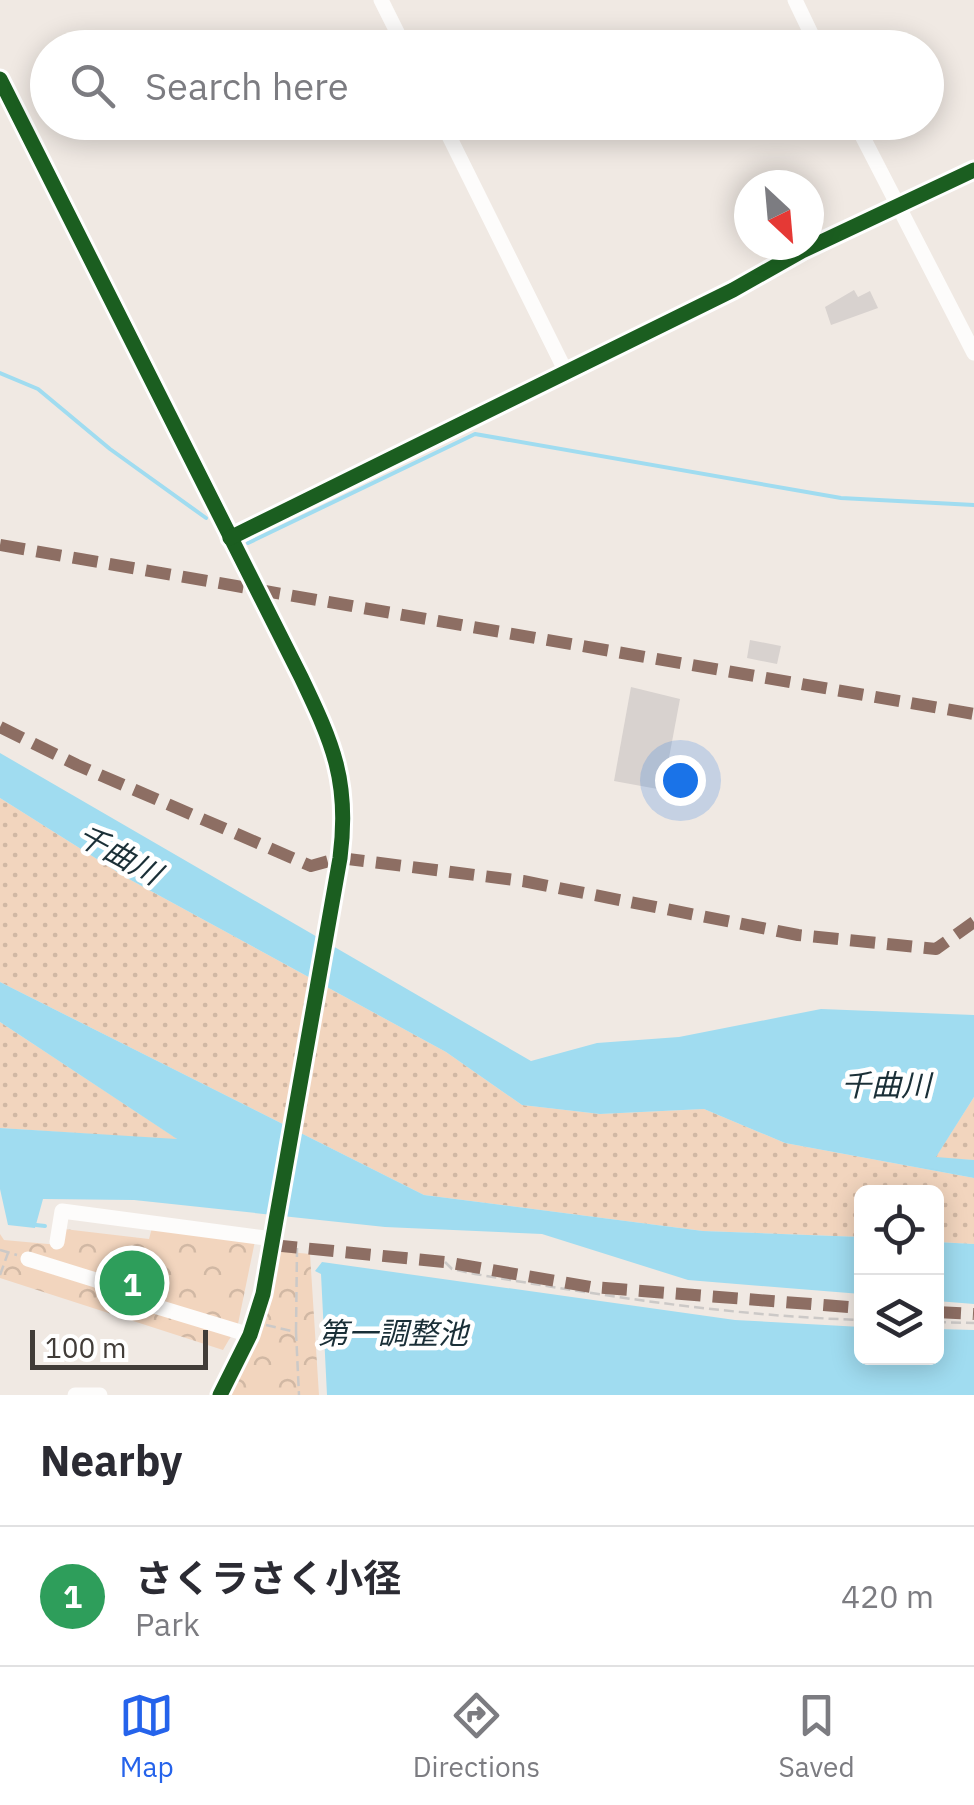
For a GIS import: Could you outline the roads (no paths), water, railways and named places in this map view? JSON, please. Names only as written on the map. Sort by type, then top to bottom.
[{"type":"street","points":[[381,0],[396,30]]},
{"type":"street","points":[[795,0],[809,30]]},
{"type":"street","points":[[0,79],[30,139]]},
{"type":"street","points":[[31,140],[337,755],[344,806],[337,871],[257,1330],[220,1395]]},
{"type":"street","points":[[451,140],[566,372]]},
{"type":"street","points":[[865,140],[974,353]]},
{"type":"street","points":[[230,538],[802,251],[974,170]]},
{"type":"street","points":[[957,319],[974,310]]},
{"type":"street","points":[[58,1242],[62,1211],[273,1236]]},
{"type":"street","points":[[28,1259],[99,1282],[104,1292],[257,1330]]},
{"type":"street","points":[[75,1395],[100,1395]]},
{"type":"water","name":"千曲川","points":[[0,753],[531,1061],[597,1043],[679,1037],[821,1009],[974,1015],[974,1097],[936,1157],[974,1160],[974,1178],[785,1143],[704,1109],[600,1114],[522,1105],[446,1052],[127,878],[0,798]]},
{"type":"water","points":[[0,982],[424,1195],[703,1231],[854,1237],[854,1293],[688,1280],[542,1234],[385,1227],[134,1200],[43,1199],[35,1228],[8,1225],[0,1189],[0,1128],[177,1139],[0,1022]]},
{"type":"water","points":[[944,1242],[974,1244],[974,1304],[944,1302]]},
{"type":"water","name":"第一調整池","points":[[322,1262],[735,1320],[854,1327],[854,1365],[944,1365],[944,1329],[974,1330],[974,1395],[327,1395],[321,1274],[315,1271]]},
{"type":"waterway","points":[[0,373],[38,389],[110,449],[206,518]]},
{"type":"waterway","points":[[248,543],[475,434],[841,498],[974,505]]},
{"type":"waterway","points":[[36,1225],[45,1226]]},
{"type":"place","name":"さくラさく小径","points":[[132,1283]]}]
